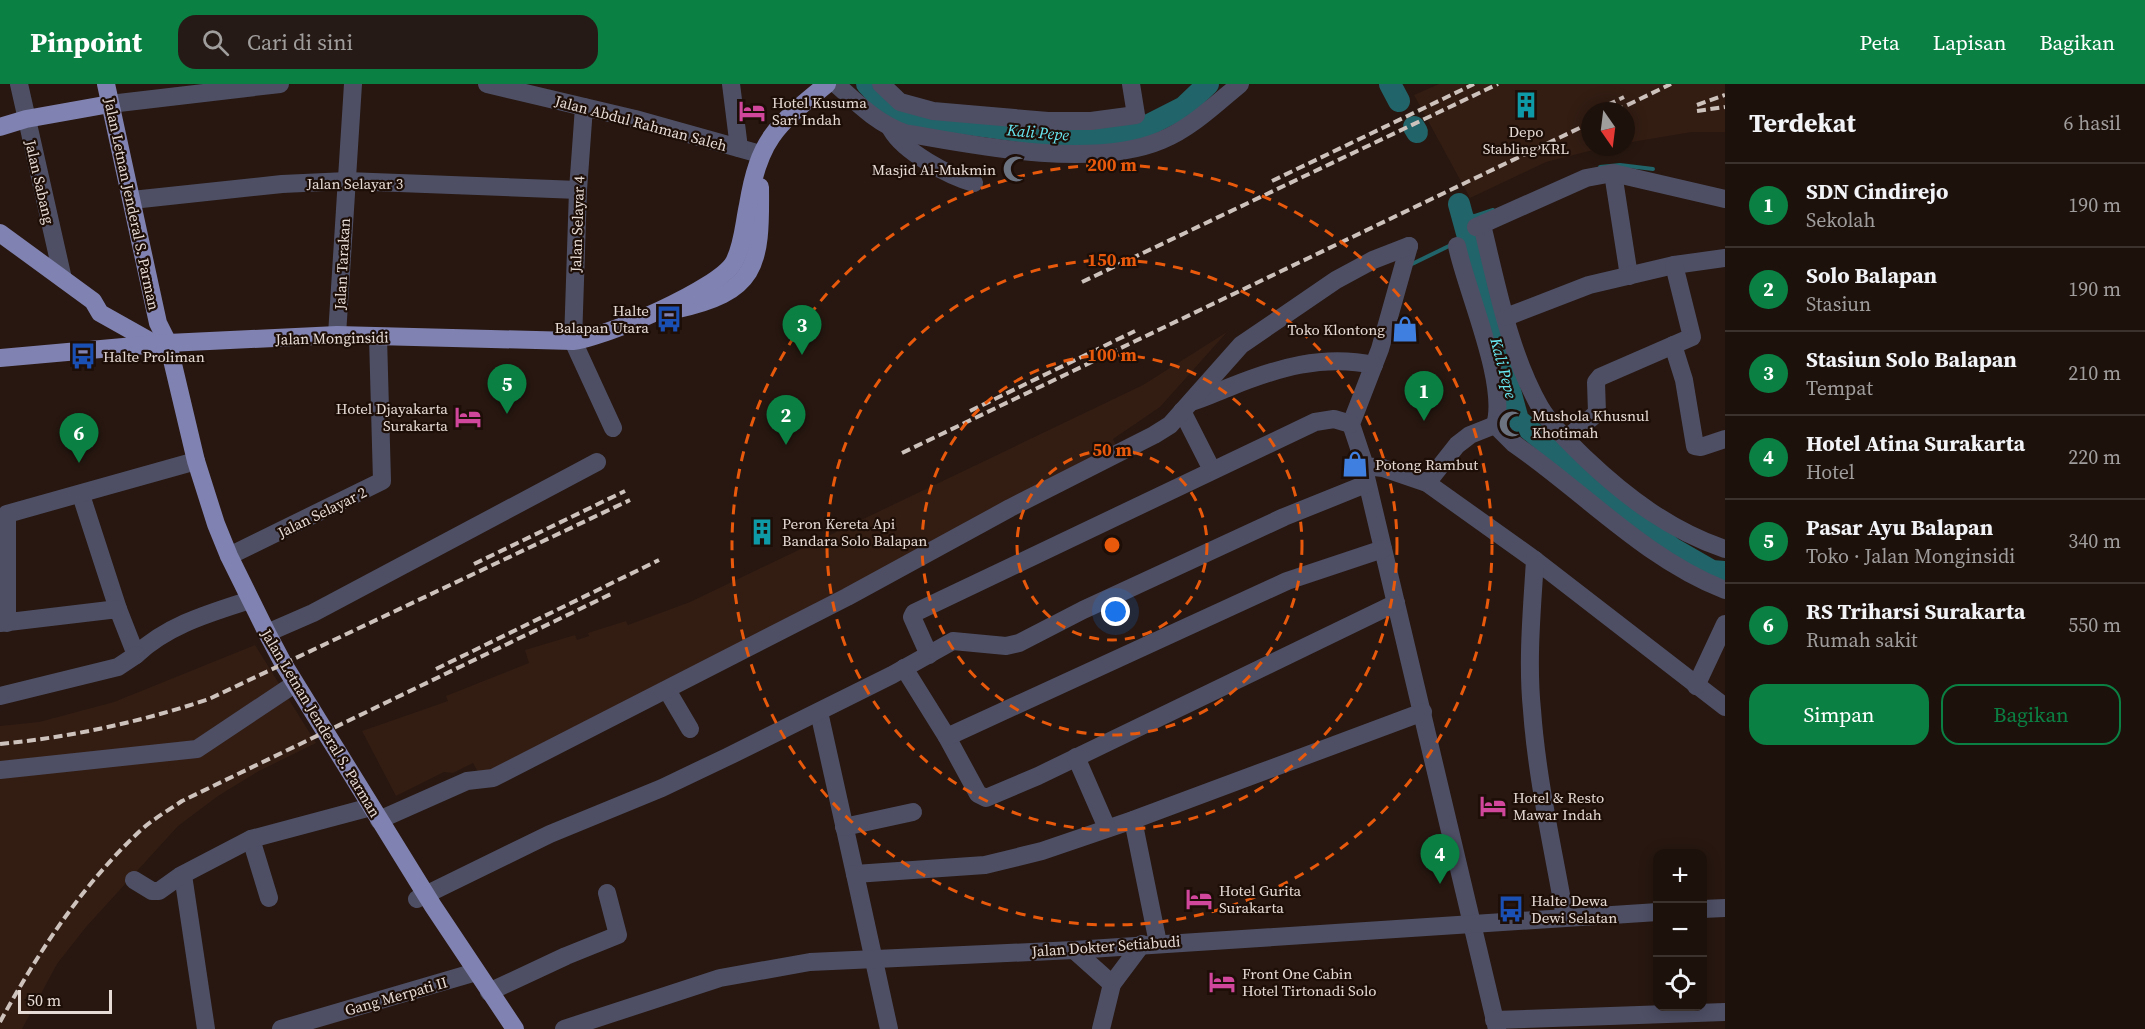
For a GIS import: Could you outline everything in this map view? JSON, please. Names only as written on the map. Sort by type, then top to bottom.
[{"type":"main road","name":"Jalan Letnan Jenderal S. Parman","points":[[106,84],[160,337],[216,552],[245,602],[287,689],[371,812]]},
{"type":"main road","name":"Jalan Monginsidi","points":[[0,358],[160,337],[338,336],[573,341],[601,334],[660,311],[722,277],[745,260],[759,158],[775,129],[827,84]]},
{"type":"main road","points":[[0,127],[26,119],[110,104]]},
{"type":"main road","points":[[0,233],[93,301],[100,313],[160,337]]},
{"type":"main road","name":"Jalan Letnan Jenderal S. Parman","points":[[191,463],[245,602],[267,633],[421,897],[470,974],[500,1029]]},
{"type":"main road","name":"Jalan Letnan Jenderal S. Parman","points":[[470,974],[489,992],[515,1029]]},
{"type":"street","name":"Jalan Sabang","points":[[19,84],[63,279]]},
{"type":"street","points":[[110,104],[186,90],[280,84]]},
{"type":"street","name":"Jalan Tarakan","points":[[338,336],[353,84]]},
{"type":"street","name":"Jalan Abdul Rahman Saleh","points":[[487,84],[739,148],[759,158]]},
{"type":"street","points":[[731,84],[739,148]]},
{"type":"street","points":[[836,84],[891,129],[897,138],[925,159],[955,176],[974,183]]},
{"type":"street","points":[[880,84],[900,102],[916,108],[975,116],[1091,121],[1136,115],[1131,84]]},
{"type":"street","points":[[891,129],[928,137],[1027,150],[1108,152],[1136,147],[1172,136],[1240,84]]},
{"type":"street","name":"Jalan Selayar 4","points":[[573,341],[578,190],[584,107]]},
{"type":"street","points":[[1725,199],[1614,173],[1586,178],[1479,226],[1506,317],[1528,382],[1540,408],[1566,439],[1617,489],[1695,539],[1725,549]]},
{"type":"street","points":[[1614,173],[1629,276]]},
{"type":"street","name":"Jalan Selayar 3","points":[[132,200],[282,184],[346,181],[578,190]]},
{"type":"street","points":[[134,880],[155,891],[251,839],[371,812],[467,781],[493,778],[847,597],[1029,498],[1154,435],[1187,406],[1241,345],[1354,270],[1409,246],[1374,365],[1351,424],[1423,712],[1495,1024],[1725,1012]]},
{"type":"street","points":[[1457,246],[1488,352],[1498,405],[1495,424]]},
{"type":"street","points":[[1506,317],[1566,292],[1674,265],[1725,258]]},
{"type":"street","points":[[1566,439],[1597,413],[1596,382],[1600,378],[1692,338],[1674,265]]},
{"type":"street","name":"Jalan Selayar 2","points":[[229,556],[382,481],[378,337]]},
{"type":"street","points":[[573,341],[613,428]]},
{"type":"street","points":[[1673,345],[1684,380],[1695,446],[1701,447],[1725,439]]},
{"type":"street","points":[[1187,406],[1260,376],[1319,360],[1352,360],[1374,365]]},
{"type":"street","points":[[1187,406],[1212,470]]},
{"type":"street","points":[[929,655],[912,617],[914,613],[1315,422],[1334,420],[1351,424]]},
{"type":"street","points":[[1427,483],[1457,445],[1470,435],[1495,424]]},
{"type":"street","points":[[1495,424],[1513,443],[1651,550],[1701,581],[1725,590]]},
{"type":"street","points":[[267,633],[313,613],[597,462]]},
{"type":"street","points":[[118,609],[3,623],[5,517],[11,512],[81,495],[191,463]]},
{"type":"street","points":[[421,897],[550,834],[662,788],[819,712],[953,641],[1006,646],[1019,643],[1083,610],[1284,517],[1383,468],[1427,483],[1534,560],[1725,707]]},
{"type":"street","points":[[81,495],[118,609],[136,655]]},
{"type":"street","points":[[947,737],[1287,581],[1383,549]]},
{"type":"street","points":[[1534,560],[1531,707],[1565,917]]},
{"type":"street","points":[[0,696],[118,668],[151,642],[179,626],[245,602]]},
{"type":"street","points":[[904,668],[983,798],[1076,757],[1396,603]]},
{"type":"street","points":[[1696,686],[1725,624]]},
{"type":"street","points":[[0,770],[197,749],[287,689]]},
{"type":"street","points":[[666,690],[690,729]]},
{"type":"street","points":[[819,712],[889,1029]]},
{"type":"street","points":[[855,874],[985,865],[1042,851],[1133,820],[1423,712]]},
{"type":"street","points":[[1076,757],[1107,828]]},
{"type":"street","points":[[844,827],[913,812]]},
{"type":"street","points":[[1101,1029],[1112,984],[1150,943],[1133,820]]},
{"type":"street","points":[[251,839],[269,898]]},
{"type":"street","points":[[183,875],[206,1029]]},
{"type":"street","points":[[489,992],[566,956],[618,935],[607,893]]},
{"type":"street","points":[[1707,909],[1725,908]]},
{"type":"street","name":"Jalan Dokter Setiabudi","points":[[564,1029],[720,978],[775,966],[873,957],[1074,950],[1470,922],[1653,912]]},
{"type":"street","points":[[1074,950],[1112,984]]},
{"type":"street","name":"Gang Merpati II","points":[[281,1029],[470,974]]},
{"type":"street","points":[[1685,1029],[1701,1014]]},
{"type":"shaded area","points":[[1439,84],[1725,84],[1725,132],[1692,132],[1635,142],[1635,102],[1581,102],[1581,153],[1546,162],[1470,198],[1414,95]]},
{"type":"shaded area","points":[[1227,332],[1160,407],[1113,439],[1116,445],[1038,491],[482,779],[473,763],[453,773],[444,772],[396,796],[362,731],[448,701],[446,696],[529,663],[525,650],[575,635],[577,640],[589,636],[588,633],[626,621],[628,625],[690,602],[1143,385]]},
{"type":"shaded area","points":[[255,645],[316,743],[259,771],[218,796],[178,826],[86,927],[57,964],[22,1029],[0,1029],[0,726],[39,722],[114,702]]},
{"type":"waterway","name":"Kali Pepe","points":[[867,84],[895,114],[1055,136],[1129,135],[1184,107],[1208,84]]},
{"type":"waterway","name":"Kali Pepe","points":[[1390,84],[1399,101]]},
{"type":"waterway","name":"Kali Pepe","points":[[1414,127],[1417,132]]},
{"type":"waterway","points":[[1600,167],[1620,165],[1653,169]]},
{"type":"waterway","name":"Kali Pepe","points":[[1459,204],[1518,420],[1672,548],[1712,571],[1725,572]]},
{"type":"waterway","points":[[1462,215],[1475,216],[1493,210]]},
{"type":"waterway","points":[[1412,264],[1451,245]]},
{"type":"railway","points":[[1272,181],[1474,84]]},
{"type":"railway","points":[[1082,282],[1498,84]]},
{"type":"railway","points":[[1634,102],[1671,84]]},
{"type":"railway","points":[[1697,105],[1725,95]]},
{"type":"railway","points":[[1614,102],[1624,97]]},
{"type":"railway","points":[[1697,111],[1725,107]]},
{"type":"railway","points":[[902,453],[1581,127]]},
{"type":"railway","points":[[970,411],[1135,331]]},
{"type":"railway","points":[[474,564],[625,491]]},
{"type":"railway","points":[[0,744],[106,728],[209,699],[630,500]]},
{"type":"railway","points":[[436,669],[659,560]]},
{"type":"railway","points":[[0,1022],[46,945],[81,896],[120,851],[156,818],[182,801],[613,593]]},
{"type":"place","name":"Depo Stabling KRL","points":[[1526,105]]},
{"type":"place","name":"Hotel Kusuma Sari Indah","points":[[752,111]]},
{"type":"place","name":"Masjid Al-Mukmin","points":[[1016,169]]},
{"type":"place","name":"Halte Balapan Utara","points":[[669,319]]},
{"type":"place","name":"Toko Klontong","points":[[1405,329]]},
{"type":"place","name":"Stasiun Solo Balapan","points":[[802,355]]},
{"type":"place","name":"Halte Proliman","points":[[83,356]]},
{"type":"place","name":"Pasar Ayu Balapan","points":[[507,414]]},
{"type":"place","name":"Hotel Djayakarta Surakarta","points":[[468,417]]},
{"type":"place","name":"SDN Cindirejo","points":[[1424,421]]},
{"type":"place","name":"Mushola Khusnul Khotimah","points":[[1512,424]]},
{"type":"place","name":"Solo Balapan","points":[[786,445]]},
{"type":"place","name":"RS Triharsi Surakarta","points":[[79,463]]},
{"type":"place","name":"Potong Rambut","points":[[1355,464]]},
{"type":"place","name":"Peron Kereta Api Bandara Solo Balapan","points":[[762,532]]},
{"type":"place","name":"Hotel & Resto Mawar Indah","points":[[1493,806]]},
{"type":"place","name":"Hotel Atina Surakarta","points":[[1440,884]]},
{"type":"place","name":"Hotel Gurita Surakarta","points":[[1199,899]]},
{"type":"place","name":"Halte Dewa Dewi Selatan","points":[[1511,909]]},
{"type":"place","name":"Front One Cabin Hotel Tirtonadi Solo","points":[[1222,982]]}]
